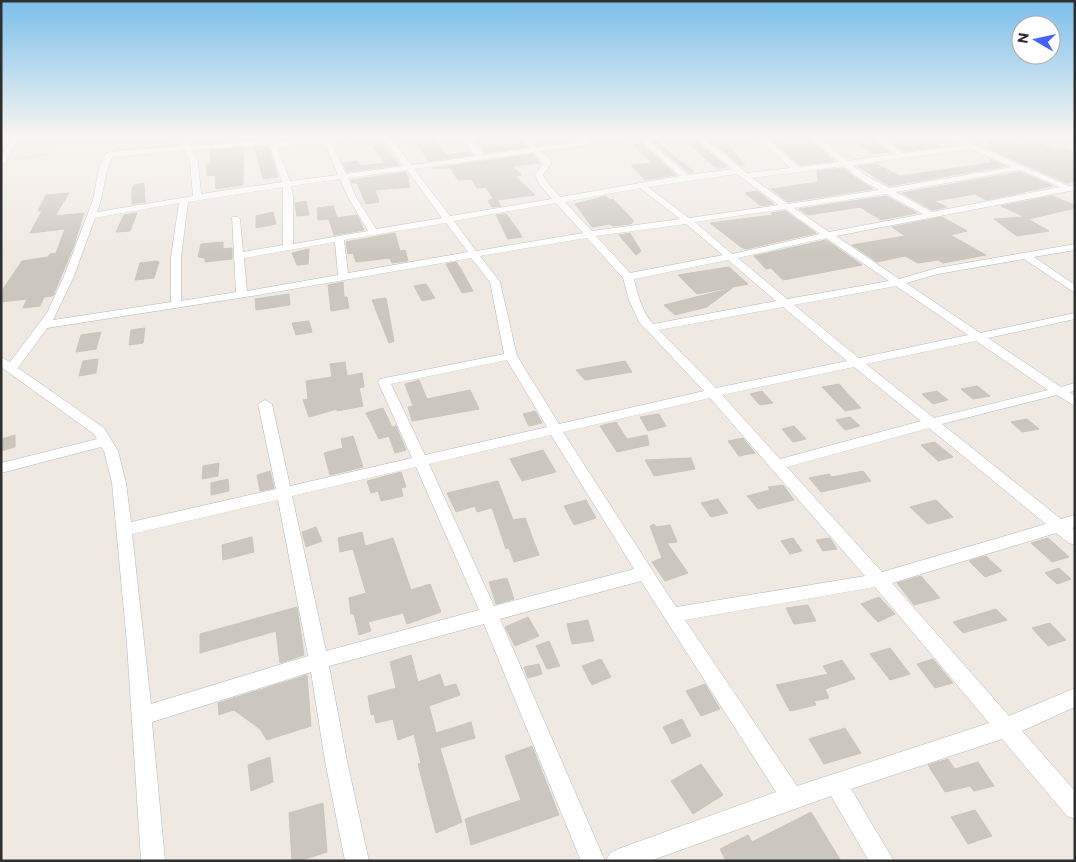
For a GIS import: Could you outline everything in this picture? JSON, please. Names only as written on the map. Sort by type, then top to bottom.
[{"type":"street","points":[[101,176],[97,200],[69,276],[52,312],[43,326],[6,365],[99,431],[111,451],[119,483],[124,530],[152,861]]},
{"type":"street","points":[[195,176],[197,198]]},
{"type":"street","points":[[284,176],[287,185],[288,247]]},
{"type":"street","points":[[90,216],[348,176]]},
{"type":"street","points":[[416,176],[495,282],[511,356],[554,430],[792,798]]},
{"type":"street","points":[[540,176],[558,200],[628,276],[634,300],[643,320],[712,393],[879,580],[1075,808]]},
{"type":"street","points":[[239,256],[686,178],[710,176]]},
{"type":"street","points":[[744,176],[1075,402]]},
{"type":"street","points":[[864,176],[888,192],[931,215]]},
{"type":"street","points":[[43,326],[590,235],[888,192],[975,176]]},
{"type":"street","points":[[1042,176],[1073,188]]},
{"type":"street","points":[[343,177],[373,232]]},
{"type":"street","points":[[642,186],[688,220],[857,363],[1075,539]]},
{"type":"street","points":[[628,276],[1073,188]]},
{"type":"street","points":[[176,304],[176,257],[184,200]]},
{"type":"street","points":[[235,219],[242,294]]},
{"type":"street","points":[[339,238],[342,277]]},
{"type":"street","points":[[650,328],[899,282],[938,272],[1025,255],[1075,247]]},
{"type":"street","points":[[1025,255],[1075,290]]},
{"type":"street","points":[[124,530],[712,393],[1075,316]]},
{"type":"street","points":[[511,356],[384,382],[490,614],[593,861]]},
{"type":"street","points":[[777,465],[930,423],[1075,387]]},
{"type":"street","points":[[265,404],[309,608],[336,761],[357,861]]},
{"type":"street","points":[[1,468],[105,441]]},
{"type":"street","points":[[672,615],[879,580],[1075,521]]},
{"type":"street","points":[[141,716],[318,661],[645,572]]},
{"type":"street","points":[[618,861],[792,798],[1005,728],[1075,697]]},
{"type":"street","points":[[836,784],[882,861]]},
{"type":"building","points":[[215,176],[243,176],[243,185],[216,189]]},
{"type":"building","points":[[262,176],[278,177],[263,179]]},
{"type":"building","points":[[376,176],[408,176],[410,187],[375,190],[379,202],[366,204],[357,183],[352,183],[351,180]]},
{"type":"building","points":[[455,176],[515,176],[535,195],[497,200],[501,206],[492,207],[488,201],[493,198],[486,187],[477,188],[472,179],[458,180]]},
{"type":"building","points":[[641,176],[668,176],[645,180]]},
{"type":"building","points":[[817,176],[854,176],[873,189],[788,202],[771,189],[818,182]]},
{"type":"building","points":[[873,176],[946,176],[889,186]]},
{"type":"building","points":[[996,176],[1030,176],[1053,186],[986,200],[975,194],[934,201],[947,207],[932,210],[902,193]]},
{"type":"building","points":[[1051,176],[1075,176],[1075,181],[1067,183]]},
{"type":"building","points":[[144,183],[145,202],[132,204],[132,189],[134,185]]},
{"type":"building","points":[[757,191],[774,204],[761,206],[745,193]]},
{"type":"building","points":[[69,193],[55,216],[84,213],[74,245],[53,296],[44,297],[40,306],[23,308],[27,299],[1,302],[1,292],[22,261],[48,257],[50,254],[56,253],[65,229],[30,233],[42,211],[38,211],[46,195]]},
{"type":"building","points":[[606,196],[610,200],[613,199],[634,221],[631,224],[612,226],[610,224],[592,227],[575,204]]},
{"type":"building","points":[[886,196],[917,213],[881,220],[860,207],[808,215],[799,209]]},
{"type":"building","points":[[1052,196],[1075,205],[1075,208],[1029,219],[1001,206]]},
{"type":"building","points":[[306,201],[309,215],[297,216],[295,203]]},
{"type":"building","points":[[333,206],[337,218],[318,220],[317,208]]},
{"type":"building","points":[[785,211],[816,233],[746,249],[710,223],[773,215],[771,213]]},
{"type":"building","points":[[273,212],[276,224],[256,228],[256,216]]},
{"type":"building","points":[[137,213],[130,231],[116,232],[124,215]]},
{"type":"building","points":[[506,214],[522,237],[508,239],[496,215]]},
{"type":"building","points":[[357,215],[364,230],[334,235],[329,219]]},
{"type":"building","points":[[942,217],[967,231],[950,235],[986,255],[943,263],[938,260],[918,263],[905,256],[877,262],[852,245],[905,236],[892,227]]},
{"type":"building","points":[[1024,217],[1049,231],[1017,236],[994,219]]},
{"type":"building","points":[[395,233],[400,251],[405,250],[408,261],[392,263],[390,258],[356,262],[353,253],[348,254],[346,242]]},
{"type":"building","points":[[630,233],[641,251],[636,255],[619,235]]},
{"type":"building","points":[[826,240],[862,265],[783,280],[771,268],[766,269],[754,256]]},
{"type":"building","points":[[223,242],[223,249],[232,248],[232,259],[205,262],[205,258],[198,257],[201,244]]},
{"type":"building","points":[[309,249],[308,264],[297,265],[292,253]]},
{"type":"building","points":[[159,262],[154,278],[135,280],[140,263]]},
{"type":"building","points":[[456,262],[473,291],[462,293],[446,264]]},
{"type":"building","points":[[729,267],[748,284],[697,294],[678,275]]},
{"type":"building","points":[[343,282],[344,297],[347,297],[349,308],[331,311],[328,285]]},
{"type":"building","points":[[426,284],[435,298],[422,301],[414,286]]},
{"type":"building","points":[[732,288],[707,307],[675,315],[664,305]]},
{"type":"building","points":[[289,294],[290,305],[256,310],[255,299]]},
{"type":"building","points":[[386,298],[394,341],[389,343],[372,300]]},
{"type":"building","points":[[309,321],[312,332],[296,335],[292,323]]},
{"type":"building","points":[[145,328],[143,343],[129,345],[131,330]]},
{"type":"building","points":[[101,332],[96,349],[76,352],[81,335]]},
{"type":"building","points":[[98,359],[96,373],[79,376],[83,361]]},
{"type":"building","points":[[625,361],[632,372],[585,380],[576,370]]},
{"type":"building","points":[[345,362],[347,376],[362,373],[364,387],[359,388],[363,406],[337,411],[337,409],[309,417],[303,400],[308,399],[306,381],[332,377],[330,364]]},
{"type":"building","points":[[419,380],[427,399],[470,390],[479,409],[412,421],[408,407],[413,406],[405,384]]},
{"type":"building","points":[[839,384],[861,408],[845,411],[822,387]]},
{"type":"building","points":[[977,386],[990,396],[973,399],[961,389]]},
{"type":"building","points":[[762,391],[773,403],[760,405],[750,394]]},
{"type":"building","points":[[937,391],[948,400],[933,404],[922,394]]},
{"type":"building","points":[[383,408],[392,427],[396,426],[406,450],[395,453],[389,436],[379,439],[366,413]]},
{"type":"building","points":[[535,411],[542,423],[529,426],[523,414]]},
{"type":"building","points":[[659,414],[666,426],[648,431],[640,417]]},
{"type":"building","points":[[850,417],[860,426],[845,430],[836,420]]},
{"type":"building","points":[[1027,419],[1039,429],[1022,432],[1011,422]]},
{"type":"building","points":[[616,422],[627,439],[647,435],[649,445],[617,452],[600,426]]},
{"type":"building","points":[[794,426],[806,439],[793,442],[782,429]]},
{"type":"building","points":[[15,435],[15,447],[1,451],[1,439]]},
{"type":"building","points":[[353,436],[363,467],[330,475],[324,453],[343,448],[341,439]]},
{"type":"building","points":[[743,438],[755,453],[739,456],[728,441]]},
{"type":"building","points":[[935,442],[953,457],[938,461],[921,445]]},
{"type":"building","points":[[543,450],[556,472],[522,481],[510,459]]},
{"type":"building","points":[[691,458],[695,469],[654,476],[645,460]]},
{"type":"building","points":[[219,463],[218,476],[202,479],[203,466]]},
{"type":"building","points":[[270,471],[274,488],[260,491],[257,475]]},
{"type":"building","points":[[863,471],[871,481],[821,492],[809,478],[829,474],[832,477]]},
{"type":"building","points":[[401,472],[406,487],[401,488],[403,496],[381,501],[378,491],[371,493],[367,481]]},
{"type":"building","points":[[228,479],[229,491],[211,495],[211,483]]},
{"type":"building","points":[[498,481],[513,520],[525,518],[539,555],[514,562],[509,548],[506,549],[492,508],[477,512],[475,506],[456,512],[447,493]]},
{"type":"building","points":[[783,485],[794,500],[758,509],[747,496],[770,490],[768,487]]},
{"type":"building","points":[[718,499],[728,513],[711,517],[701,503]]},
{"type":"building","points":[[586,500],[596,518],[574,525],[564,506]]},
{"type":"building","points":[[936,500],[953,517],[928,524],[910,507]]},
{"type":"building","points":[[654,524],[656,527],[670,525],[677,542],[667,543],[688,573],[665,581],[652,562],[662,558],[650,526]]},
{"type":"building","points":[[316,527],[322,541],[306,547],[302,532]]},
{"type":"building","points":[[362,532],[365,546],[393,538],[411,590],[430,584],[441,612],[407,624],[403,613],[368,622],[371,631],[359,635],[354,614],[351,614],[349,598],[366,593],[353,549],[340,552],[338,538]]},
{"type":"building","points":[[252,537],[254,552],[223,560],[222,545]]},
{"type":"building","points":[[793,538],[802,551],[790,554],[781,541]]},
{"type":"building","points":[[830,538],[837,549],[823,551],[816,540]]},
{"type":"building","points":[[1048,538],[1069,557],[1052,562],[1031,543]]},
{"type":"building","points":[[986,556],[1002,571],[985,577],[969,561]]},
{"type":"building","points":[[1059,568],[1071,579],[1057,584],[1045,573]]},
{"type":"building","points":[[921,576],[940,598],[914,605],[897,583]]},
{"type":"building","points":[[507,578],[514,599],[496,604],[489,582]]},
{"type":"building","points":[[879,597],[895,614],[878,622],[861,604]]},
{"type":"building","points":[[808,605],[816,621],[794,624],[786,608]]},
{"type":"building","points":[[297,607],[304,655],[280,663],[276,631],[200,653],[200,634]]},
{"type":"building","points":[[996,609],[1007,620],[963,633],[953,622]]},
{"type":"building","points":[[528,617],[539,636],[515,646],[505,627]]},
{"type":"building","points":[[588,620],[594,641],[572,644],[567,624]]},
{"type":"building","points":[[1050,623],[1066,640],[1048,646],[1032,628]]},
{"type":"building","points":[[549,641],[560,666],[547,669],[536,646]]},
{"type":"building","points":[[890,648],[910,674],[890,680],[870,654]]},
{"type":"building","points":[[411,655],[418,682],[440,674],[444,687],[456,684],[460,695],[429,706],[436,733],[471,722],[475,738],[440,748],[462,822],[436,833],[418,764],[421,763],[414,734],[398,740],[393,719],[376,723],[374,714],[371,715],[368,696],[396,688],[390,662]]},
{"type":"building","points":[[601,659],[611,677],[592,685],[582,666]]},
{"type":"building","points":[[933,659],[953,683],[935,688],[917,664]]},
{"type":"building","points":[[842,660],[855,679],[825,689],[829,698],[814,701],[816,705],[790,711],[776,685],[828,674],[823,666]]},
{"type":"building","points":[[539,664],[542,674],[528,678],[524,667]]},
{"type":"building","points":[[307,675],[311,726],[267,740],[260,729],[234,710],[219,715],[218,703]]},
{"type":"building","points":[[705,684],[720,709],[701,716],[686,691]]},
{"type":"building","points":[[682,719],[691,736],[672,744],[663,727]]},
{"type":"building","points":[[845,728],[861,753],[824,764],[809,739]]},
{"type":"building","points":[[532,746],[559,815],[471,845],[465,819],[521,800],[505,756]]},
{"type":"building","points":[[270,757],[273,782],[251,791],[248,765]]},
{"type":"building","points":[[948,759],[955,769],[978,762],[994,786],[974,791],[970,786],[945,792],[928,765]]},
{"type":"building","points":[[701,764],[723,795],[693,814],[671,781]]},
{"type":"building","points":[[323,803],[327,852],[299,861],[292,861],[289,813]]},
{"type":"building","points":[[975,810],[992,836],[968,844],[951,817]]},
{"type":"building","points":[[811,812],[841,861],[726,861],[720,849],[748,835],[752,842]]}]
